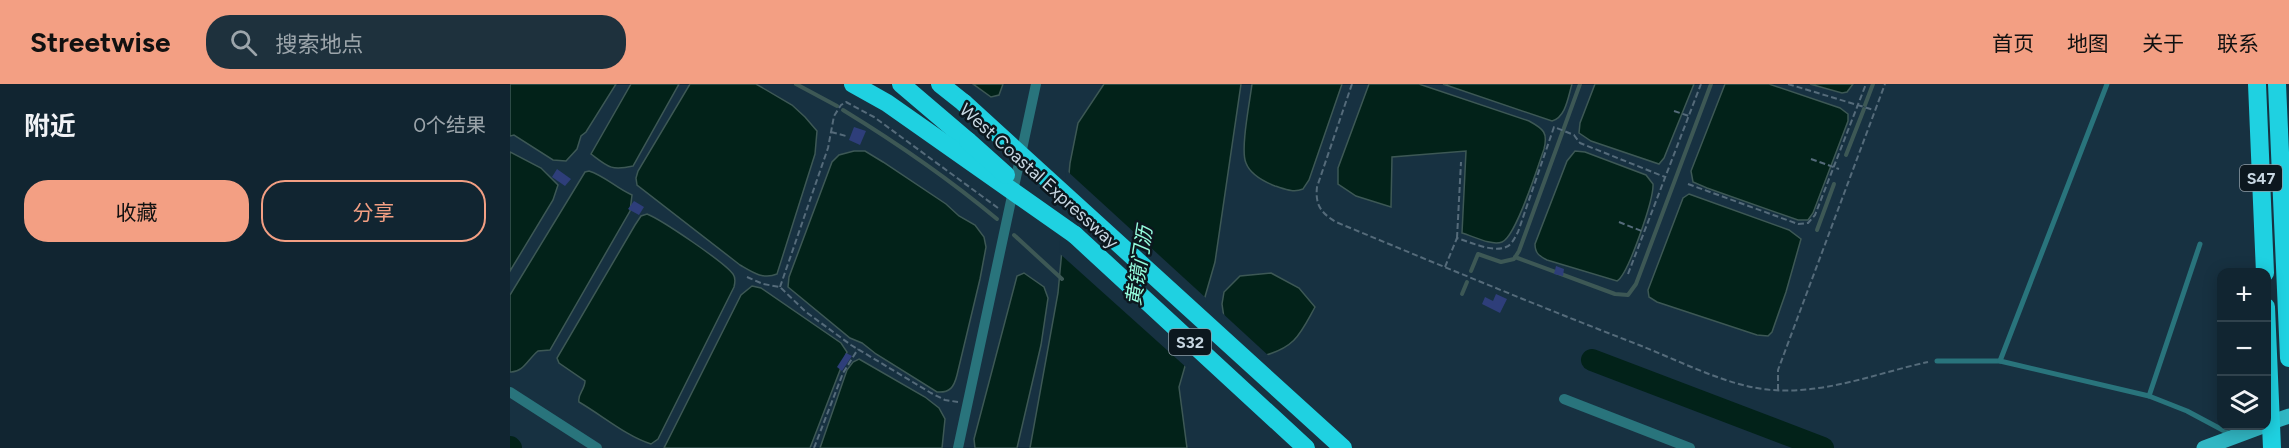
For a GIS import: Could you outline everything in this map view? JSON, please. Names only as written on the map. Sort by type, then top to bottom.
[{"type":"highway","points":[[853,84],[887,104],[1075,236]]},
{"type":"highway","name":"West Coastal Expressway","points":[[901,84],[1075,236],[1306,448]]},
{"type":"highway","name":"West Coastal Expressway","points":[[942,84],[1343,448]]},
{"type":"highway","name":"S47","points":[[2257,84],[2265,268]]},
{"type":"highway","name":"S47","points":[[2277,84],[2289,358]]},
{"type":"highway","points":[[2267,322],[2272,448]]},
{"type":"main road","points":[[2271,423],[2289,416]]},
{"type":"main road","points":[[2204,448],[2251,430]]},
{"type":"street","points":[[958,448],[1036,84]]},
{"type":"street","points":[[510,392],[597,448]]},
{"type":"street","points":[[1564,399],[1690,448]]},
{"type":"lane","points":[[2000,361],[2106,84]]},
{"type":"lane","points":[[2149,396],[2200,244]]},
{"type":"lane","points":[[1937,361],[2000,361],[2149,396],[2187,411],[2234,436]]},
{"type":"path","points":[[1353,84],[1317,187],[1316,197],[1319,208],[1336,222],[1736,383],[1778,390],[1845,384],[1937,361]]},
{"type":"path","points":[[1628,274],[1701,84]]},
{"type":"path","points":[[1788,84],[1875,111]]},
{"type":"path","points":[[1688,184],[1798,224],[1808,223],[1815,216],[1866,84]]},
{"type":"path","points":[[1778,390],[1778,370],[1885,84]]},
{"type":"path","points":[[780,287],[828,148],[838,110],[844,103],[850,102],[929,155],[1007,216]]},
{"type":"path","points":[[1674,111],[1689,116]]},
{"type":"path","points":[[1457,238],[1495,248],[1506,248],[1513,242],[1554,127],[1574,135],[1580,143],[1665,177]]},
{"type":"path","points":[[831,132],[846,135]]},
{"type":"path","points":[[1811,159],[1839,169]]},
{"type":"path","points":[[1445,267],[1457,238],[1461,162]]},
{"type":"path","points":[[1619,222],[1644,232]]},
{"type":"path","points":[[747,277],[763,284],[780,287],[806,312],[858,349],[945,400],[959,402],[969,398]]},
{"type":"path","points":[[814,448],[843,373],[858,349]]},
{"type":"water","points":[[510,84],[616,84],[586,132],[581,136],[577,149],[566,161],[553,160],[514,135],[510,136]]},
{"type":"water","points":[[631,84],[679,84],[633,166],[615,168],[606,165],[591,154]]},
{"type":"water","points":[[690,84],[756,84],[792,105],[817,131],[815,154],[777,274],[762,276],[740,265],[637,185],[638,171]]},
{"type":"water","points":[[973,84],[1003,84],[999,95],[991,97]]},
{"type":"water","name":"黄镜门沥","points":[[1104,84],[1241,84],[1215,262],[1179,387],[1187,448],[1030,448],[1058,293],[1070,163],[1078,123]]},
{"type":"water","points":[[1252,84],[1342,84],[1309,180],[1303,189],[1289,190],[1262,180],[1246,163],[1244,148]]},
{"type":"water","points":[[1369,84],[1419,84],[1529,121],[1544,132],[1544,149],[1526,200],[1508,237],[1502,242],[1493,243],[1462,233],[1466,151],[1392,157],[1391,207],[1356,196],[1338,184],[1338,168]]},
{"type":"water","points":[[1443,84],[1572,84],[1563,111],[1557,119],[1552,121]]},
{"type":"water","points":[[1595,84],[1694,84],[1664,158],[1659,164],[1591,141],[1579,133],[1580,123]]},
{"type":"water","points":[[1725,84],[1769,84],[1840,108],[1848,114],[1848,121],[1813,213],[1808,220],[1798,220],[1693,182],[1691,171]]},
{"type":"water","points":[[1810,84],[1853,84],[1847,92],[1842,93]]},
{"type":"water","points":[[865,151],[883,162],[975,225],[984,237],[986,247],[980,279],[957,375],[953,386],[948,390],[937,392],[862,343],[850,338],[788,287],[789,277],[832,162],[839,155]]},
{"type":"water","points":[[1575,151],[1585,152],[1646,175],[1653,184],[1640,236],[1622,276],[1617,281],[1547,260],[1536,250],[1535,244],[1567,161]]},
{"type":"water","points":[[510,152],[541,168],[558,185],[553,200],[510,271]]},
{"type":"water","points":[[589,171],[632,195],[630,211],[550,350],[538,351],[522,368],[510,372],[510,295],[585,172]]},
{"type":"water","points":[[1689,194],[1789,230],[1801,239],[1786,292],[1772,332],[1768,336],[1757,335],[1657,302],[1649,297],[1648,290],[1683,198]]},
{"type":"water","points":[[647,214],[718,260],[735,277],[734,287],[658,439],[651,444],[624,431],[579,402],[585,381],[559,363],[557,358],[635,225],[641,216]]},
{"type":"water","points":[[1024,273],[1044,287],[1048,298],[1041,345],[1017,448],[975,448],[974,439],[1017,276]]},
{"type":"water","points":[[1271,273],[1299,288],[1315,307],[1290,344],[1263,356],[1224,318],[1222,304],[1224,292],[1240,276]]},
{"type":"water","points":[[752,286],[761,288],[841,343],[847,352],[810,448],[664,448],[741,295]]},
{"type":"water","points":[[859,359],[925,397],[939,408],[945,419],[942,448],[820,448],[847,370],[853,362]]},
{"type":"pier","points":[[1066,170],[1207,299],[1187,368],[1059,253]]},
{"type":"pier","points":[[1220,311],[1270,357],[1261,358],[1222,320]]},
{"type":"building","points":[[854,127],[866,131],[860,145],[849,140]]},
{"type":"building","points":[[557,169],[571,179],[565,186],[552,177]]},
{"type":"building","points":[[634,201],[644,207],[639,215],[628,209]]},
{"type":"building","points":[[1556,266],[1564,269],[1563,276],[1554,274]]},
{"type":"building","points":[[1496,294],[1507,299],[1500,313],[1482,304],[1485,297],[1493,301]]},
{"type":"building","points":[[846,353],[852,356],[842,371],[837,367]]},
{"type":"waterway","points":[[796,84],[837,106]]},
{"type":"waterway","points":[[1471,271],[1478,254],[1501,262],[1514,259],[1519,251],[1580,84]]},
{"type":"waterway","points":[[1515,257],[1615,294],[1628,295],[1636,284],[1711,84]]},
{"type":"waterway","points":[[1865,105],[1873,84]]},
{"type":"waterway","points":[[1846,155],[1864,109]]},
{"type":"waterway","points":[[843,110],[922,162],[997,219]]},
{"type":"waterway","points":[[1817,230],[1834,184]]},
{"type":"waterway","points":[[1014,235],[1062,279]]},
{"type":"waterway","points":[[1462,294],[1467,282]]},
{"type":"waterway","points":[[1592,360],[1823,448]]}]
